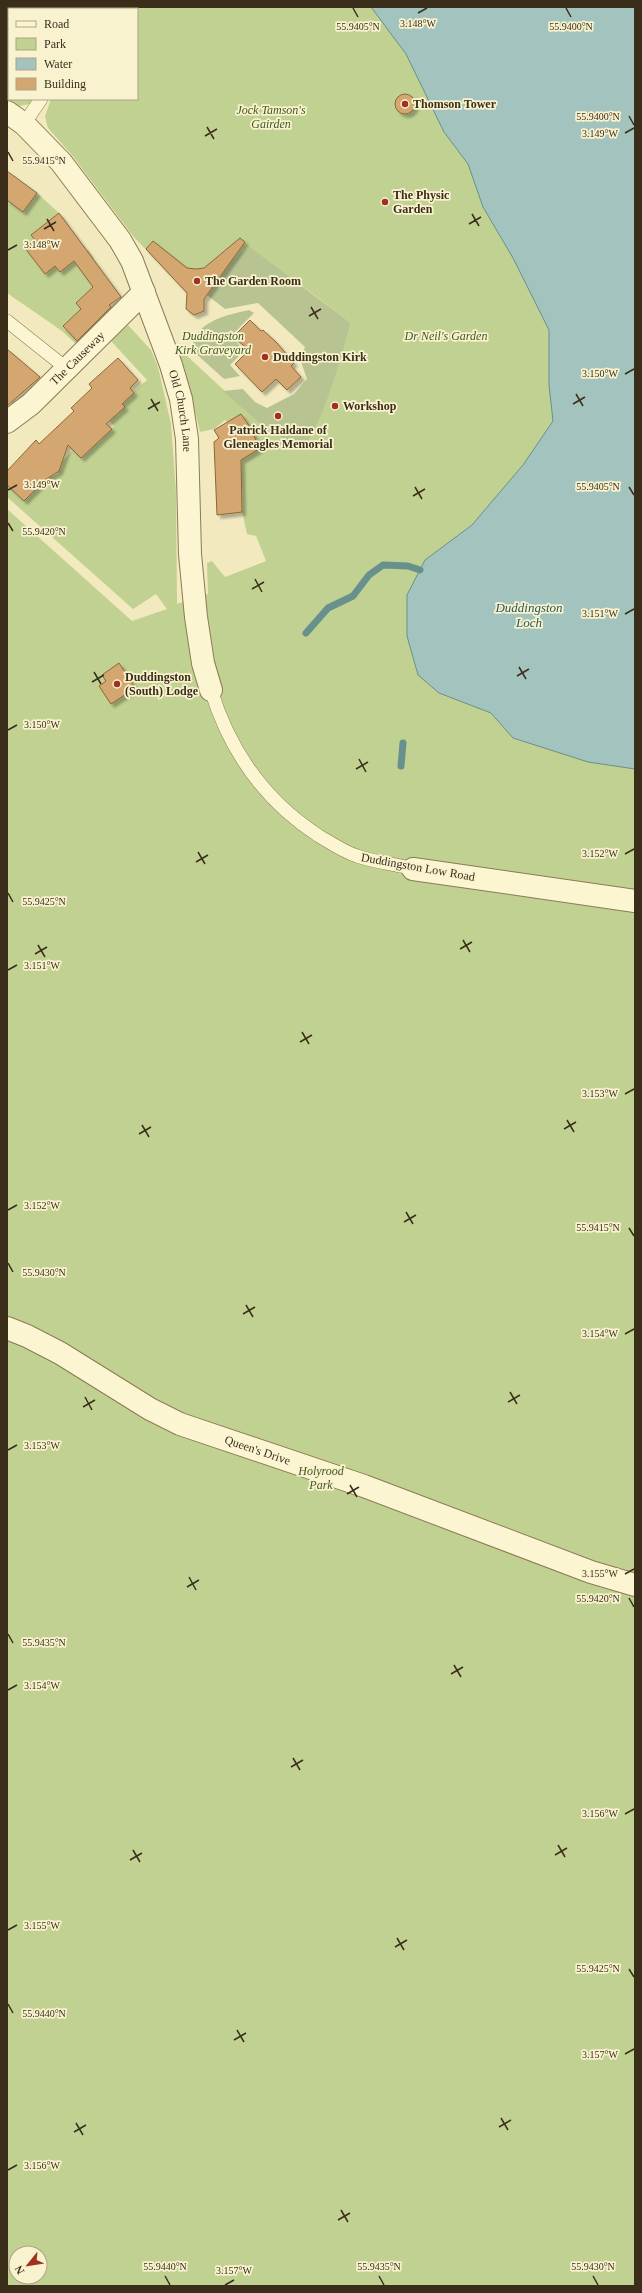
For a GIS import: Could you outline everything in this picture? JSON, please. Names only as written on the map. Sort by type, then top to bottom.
[{"type":"street","name":"Old Church Lane","points":[[16,118],[61,162],[120,240],[132,261],[171,365],[181,400],[187,439],[190,554],[196,617],[203,663],[211,690]]},
{"type":"street","name":"The Causeway","points":[[7,422],[31,404],[144,292]]},
{"type":"street","name":"Duddingston Low Road","points":[[413,869],[635,901]]},
{"type":"street","name":"Queen's Drive","points":[[7,1328],[60,1352],[150,1409],[180,1424],[364,1486],[591,1572],[635,1585]]},
{"type":"lane","points":[[16,118],[40,100]]},
{"type":"lane","points":[[7,321],[66,368]]},
{"type":"lane","name":"Duddingston Low Road","points":[[211,690],[226,731],[246,767],[267,794],[288,813],[329,842],[356,856],[413,869]]},
{"type":"green space","points":[[7,7],[16,8],[8,8],[8,99]]},
{"type":"green space","name":"Holyrood Park","points":[[73,7],[635,7],[635,2286],[7,2286],[7,509],[132,621],[167,609],[156,594],[133,609],[7,497],[7,485],[25,501],[47,478],[57,474],[61,463],[73,450],[81,458],[114,426],[92,403],[125,407],[121,403],[147,380],[111,341],[128,325],[151,350],[158,367],[171,424],[176,492],[177,604],[208,594],[207,563],[212,561],[225,577],[266,561],[256,536],[247,534],[242,511],[241,457],[259,449],[259,446],[240,415],[227,422],[225,420],[214,429],[200,432],[184,367],[173,343],[265,428],[303,450],[325,404],[351,323],[292,278],[217,281],[204,299],[204,311],[133,236],[71,154],[48,128],[45,116],[51,100],[138,100],[138,8]]},
{"type":"green space","points":[[10,100],[32,100],[30,104],[19,106]]},
{"type":"green space","points":[[37,193],[59,213],[31,235],[35,240],[25,248],[45,274],[55,266],[60,272],[88,250],[94,258],[80,268],[93,287],[76,303],[96,325],[90,333],[86,329],[63,326],[79,343],[77,345],[62,331],[7,293],[7,200],[23,212]]},
{"type":"green space","name":"Duddingston Kirk Graveyard","points":[[251,248],[351,323],[319,420],[303,450],[265,428],[223,391],[243,389],[255,402],[267,408],[294,394],[307,379],[300,359],[305,347],[258,303],[225,309],[207,295],[221,274],[232,262],[238,256]]},
{"type":"green space","name":"Duddingston Kirk Graveyard","points":[[249,310],[254,313],[231,336],[244,351],[230,365],[240,376],[224,379],[192,350],[194,340],[204,326],[212,321],[231,314]]},
{"type":"water","name":"Duddingston Loch","points":[[371,7],[635,7],[635,769],[588,762],[513,738],[491,713],[439,693],[418,675],[407,636],[407,595],[425,560],[472,525],[523,465],[553,421],[549,385],[549,330],[513,258],[483,207],[468,164],[444,132],[406,54]]},
{"type":"building","name":"Thomson Tower","points":[[401,94],[409,94],[415,100],[415,108],[409,114],[401,114],[395,108],[395,100]]},
{"type":"building","points":[[7,171],[37,193],[23,212],[7,200]]},
{"type":"building","points":[[59,213],[121,297],[109,305],[111,307],[77,341],[63,326],[81,309],[76,303],[93,287],[74,261],[60,272],[55,266],[45,274],[25,248],[35,240],[31,235]]},
{"type":"building","points":[[240,238],[245,242],[204,299],[204,311],[194,315],[186,309],[187,293],[146,249],[153,241],[187,268],[196,269],[204,268]]},
{"type":"building","name":"Duddingston Kirk","points":[[250,320],[261,331],[263,330],[277,343],[294,363],[291,366],[301,377],[287,390],[276,379],[262,392],[235,364],[247,352],[245,350],[247,348],[233,337]]},
{"type":"building","points":[[7,349],[40,377],[7,406]]},
{"type":"building","points":[[118,358],[138,380],[130,388],[134,393],[122,404],[125,407],[106,424],[112,429],[81,458],[68,445],[59,471],[45,480],[24,501],[7,485],[7,471],[36,440],[39,444],[74,411],[71,408],[92,388],[89,384]]},
{"type":"building","points":[[241,414],[252,430],[259,449],[241,460],[242,512],[217,515],[214,442],[219,438],[214,430]]},
{"type":"building","name":"Duddingston (South) Lodge","points":[[119,663],[135,688],[111,704],[99,686],[106,681],[102,675]]},
{"type":"waterway","points":[[306,633],[328,608],[353,596],[369,575],[383,565],[408,566],[420,570]]},
{"type":"waterway","points":[[401,766],[403,743]]},
{"type":"place","name":"Thomson Tower","points":[[405,104]]},
{"type":"place","name":"The Physic Garden","points":[[385,202]]},
{"type":"place","name":"The Garden Room","points":[[197,281]]},
{"type":"place","name":"Duddingston Kirk","points":[[265,357]]},
{"type":"place","name":"Workshop","points":[[335,406]]},
{"type":"place","name":"Patrick Haldane of Gleneagles Memorial","points":[[278,416]]},
{"type":"place","name":"Duddingston (South) Lodge","points":[[117,684]]},
{"type":"park label","name":"Jock Tamson's Gairden","points":[[271,117]]},
{"type":"park label","name":"Dr Neil's Garden","points":[[446,336]]}]
